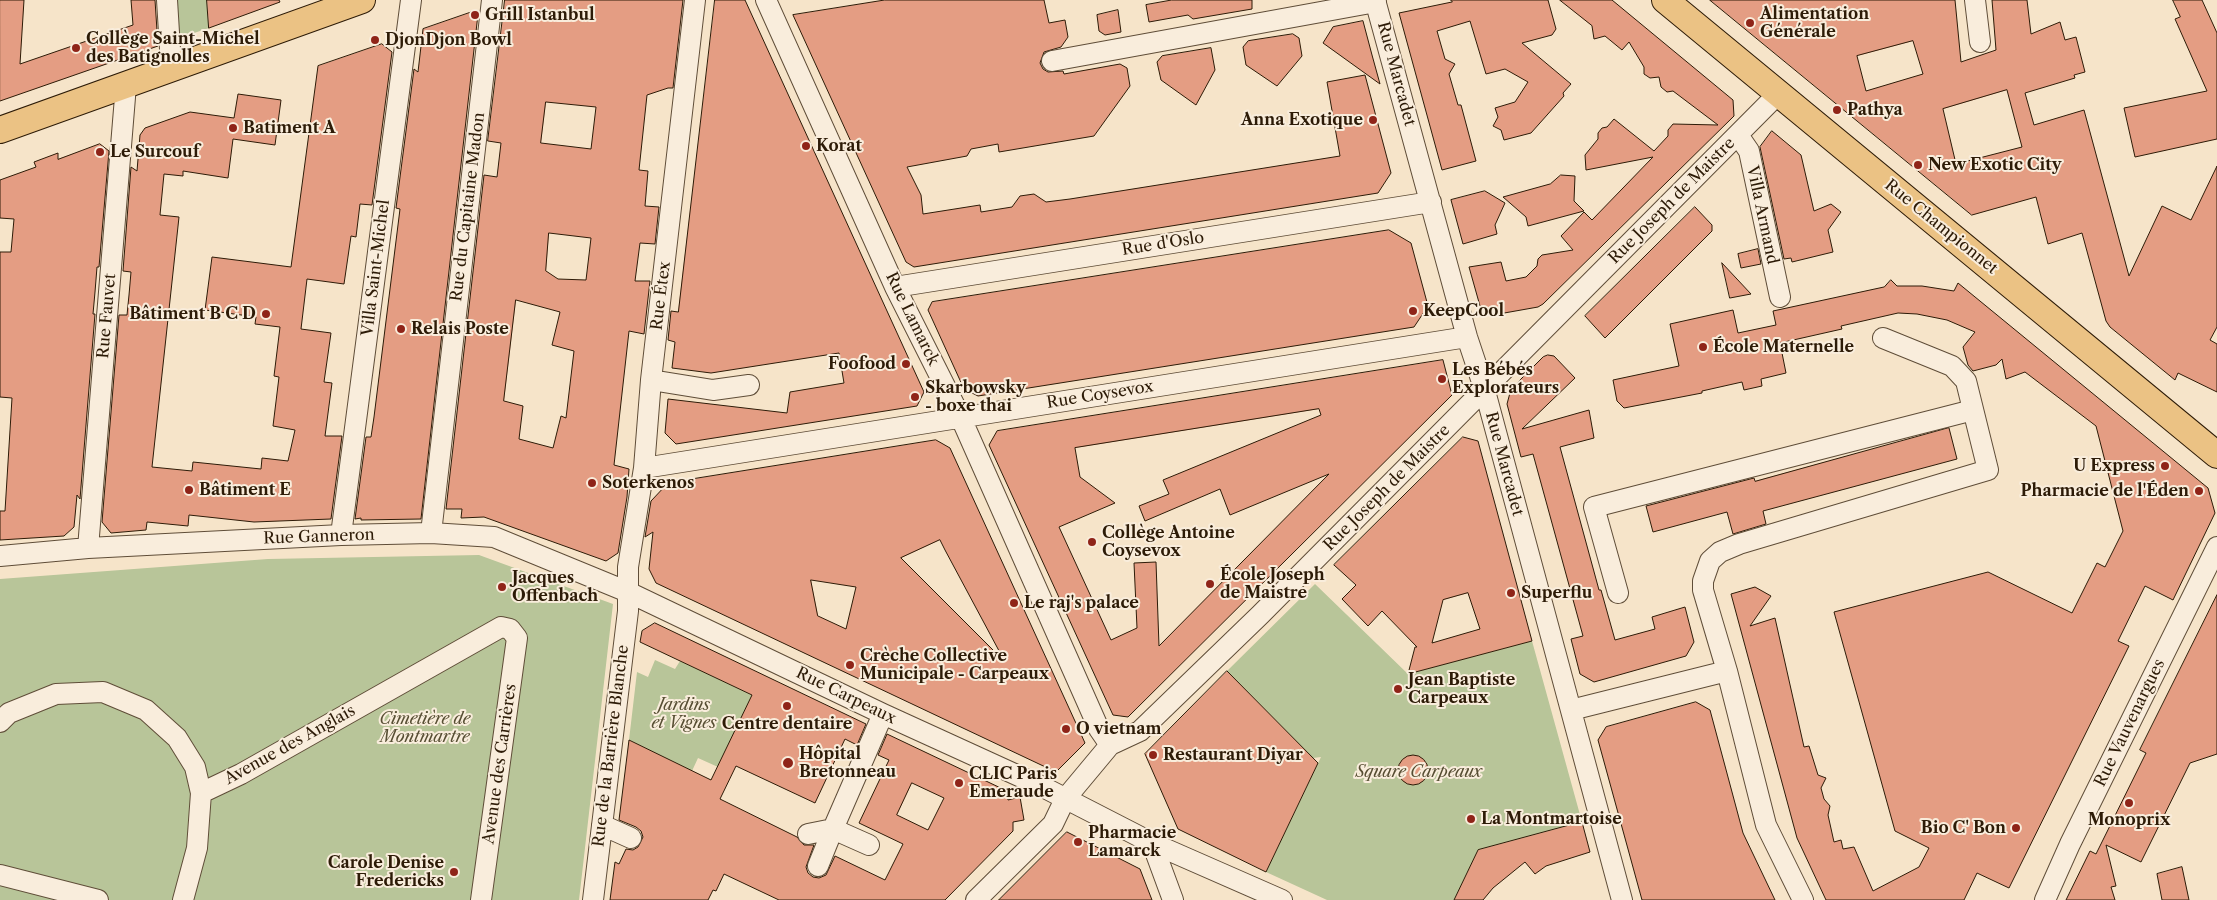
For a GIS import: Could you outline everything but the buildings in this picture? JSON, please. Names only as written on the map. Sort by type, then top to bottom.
[{"type":"main road","points":[[0,130],[362,0]]},
{"type":"main road","name":"Rue Championnet","points":[[1666,0],[2217,455]]},
{"type":"street","points":[[167,0],[170,49],[175,67]]},
{"type":"street","name":"Villa Saint-Michel","points":[[341,535],[411,0]]},
{"type":"street","name":"Rue du Capitaine Madon","points":[[431,534],[492,0]]},
{"type":"street","name":"Rue Étex","points":[[628,592],[628,567],[644,468],[651,380],[695,0]]},
{"type":"street","name":"Rue Lamarck","points":[[766,0],[896,286],[960,418],[1099,729],[1110,745]]},
{"type":"street","points":[[1975,0],[1980,42]]},
{"type":"street","points":[[1052,61],[1376,1]]},
{"type":"street","name":"Rue Marcadet","points":[[1376,1],[1467,337],[1485,391],[1622,900]]},
{"type":"street","name":"Rue Fauvet","points":[[88,548],[126,85]]},
{"type":"street","name":"Rue Joseph de Maistre","points":[[976,900],[1053,824],[1065,799],[1110,745],[1140,731],[1260,615],[1779,94]]},
{"type":"street","name":"Villa Armand","points":[[1738,135],[1749,151],[1780,297]]},
{"type":"street","name":"Rue d'Oslo","points":[[896,286],[1431,202]]},
{"type":"street","name":"Rue Coysevox","points":[[644,468],[1467,337]]},
{"type":"street","points":[[1803,900],[1766,825],[1709,606],[1703,590],[1703,581],[1710,561],[1720,552],[1739,544],[1988,470],[1966,381],[1952,366],[1883,338]]},
{"type":"street","points":[[651,380],[713,390],[749,385]]},
{"type":"street","points":[[1618,593],[1594,507],[1973,410]]},
{"type":"street","name":"Rue Ganneron","points":[[0,556],[88,548],[341,535],[431,534],[494,538],[628,592]]},
{"type":"street","name":"Rue Vauvenargues","points":[[2045,900],[2070,844],[2217,547]]},
{"type":"street","name":"Rue Carpeaux","points":[[628,592],[1065,799],[1152,844]]},
{"type":"street","name":"Rue de la Barrière Blanche","points":[[593,900],[628,592]]},
{"type":"street","name":"Avenue des Anglais","points":[[201,793],[241,774],[501,627],[510,629]]},
{"type":"street","name":"Avenue des Carrières","points":[[482,900],[517,638],[510,629]]},
{"type":"street","points":[[1571,710],[1726,671]]},
{"type":"street","points":[[0,722],[9,713],[56,694],[103,692],[146,710],[177,738],[195,767],[201,793],[197,848],[183,900]]},
{"type":"street","points":[[818,866],[883,714]]},
{"type":"street","points":[[602,825],[631,838]]},
{"type":"street","points":[[808,834],[833,829],[869,845]]},
{"type":"street","points":[[1152,844],[1173,900]]},
{"type":"street","points":[[1152,844],[1282,900]]},
{"type":"street","points":[[0,875],[98,900]]},
{"type":"green space","points":[[173,0],[207,0],[209,28],[176,39]]},
{"type":"green space","name":"Cimetière de Montmartre","points":[[479,555],[613,604],[579,900],[0,900],[0,579],[268,559]]},
{"type":"green space","name":"Square Carpeaux","points":[[1315,584],[1408,674],[1532,641],[1582,822],[1478,850],[1454,900],[1327,900],[1266,872],[1321,757],[1313,758],[1227,671]]},
{"type":"green space","name":"Jardins et Vignes","points":[[655,660],[675,669],[680,661],[752,695],[718,767],[698,758],[692,771],[629,740],[637,672],[648,677]]},
{"type":"place","name":"Grill Istanbul","points":[[475,15]]},
{"type":"place","name":"Alimentation Générale","points":[[1750,23]]},
{"type":"place","name":"DjonDjon Bowl","points":[[375,40]]},
{"type":"place","name":"Collège Saint-Michel des Batignolles","points":[[76,48]]},
{"type":"place","name":"Pathya","points":[[1837,110]]},
{"type":"place","name":"Anna Exotique","points":[[1373,120]]},
{"type":"place","name":"Batiment A","points":[[233,128]]},
{"type":"place","name":"Korat","points":[[806,146]]},
{"type":"place","name":"Le Surcouf","points":[[100,152]]},
{"type":"place","name":"New Exotic City","points":[[1918,165]]},
{"type":"place","name":"KeepCool","points":[[1413,311]]},
{"type":"place","name":"Bâtiment B C D","points":[[266,314]]},
{"type":"place","name":"Relais Poste","points":[[401,329]]},
{"type":"place","name":"École Maternelle","points":[[1703,347]]},
{"type":"place","name":"Foofood","points":[[906,364]]},
{"type":"place","name":"Les Bébés Explorateurs","points":[[1442,379]]},
{"type":"place","name":"Skarbowsky - boxe thai","points":[[915,397]]},
{"type":"place","name":"U Express","points":[[2165,466]]},
{"type":"place","name":"Soterkenos","points":[[592,483]]},
{"type":"place","name":"Bâtiment E","points":[[189,490]]},
{"type":"place","name":"Pharmacie de l'Éden","points":[[2199,491]]},
{"type":"place","name":"Collège Antoine Coysevox","points":[[1092,542]]},
{"type":"place","name":"École Joseph de Maistre","points":[[1210,584]]},
{"type":"place","name":"Jacques Offenbach","points":[[502,587]]},
{"type":"place","name":"Superflu","points":[[1511,593]]},
{"type":"place","name":"Le raj's palace","points":[[1014,603]]},
{"type":"place","name":"Crèche Collective Municipale - Carpeaux","points":[[850,665]]},
{"type":"place","name":"Jean Baptiste Carpeaux","points":[[1398,689]]},
{"type":"place","name":"Centre dentaire","points":[[787,706]]},
{"type":"place","name":"O vietnam","points":[[1066,729]]},
{"type":"place","name":"Restaurant Diyar","points":[[1153,755]]},
{"type":"place","name":"Hôpital Bretonneau","points":[[788,763]]},
{"type":"place","name":"CLIC Paris Emeraude","points":[[959,783]]},
{"type":"place","name":"Monoprix","points":[[2129,803]]},
{"type":"place","name":"La Montmartoise","points":[[1471,819]]},
{"type":"place","name":"Bio C' Bon","points":[[2016,828]]},
{"type":"place","name":"Pharmacie Lamarck","points":[[1078,842]]},
{"type":"place","name":"Carole Denise Fredericks","points":[[454,872]]}]
